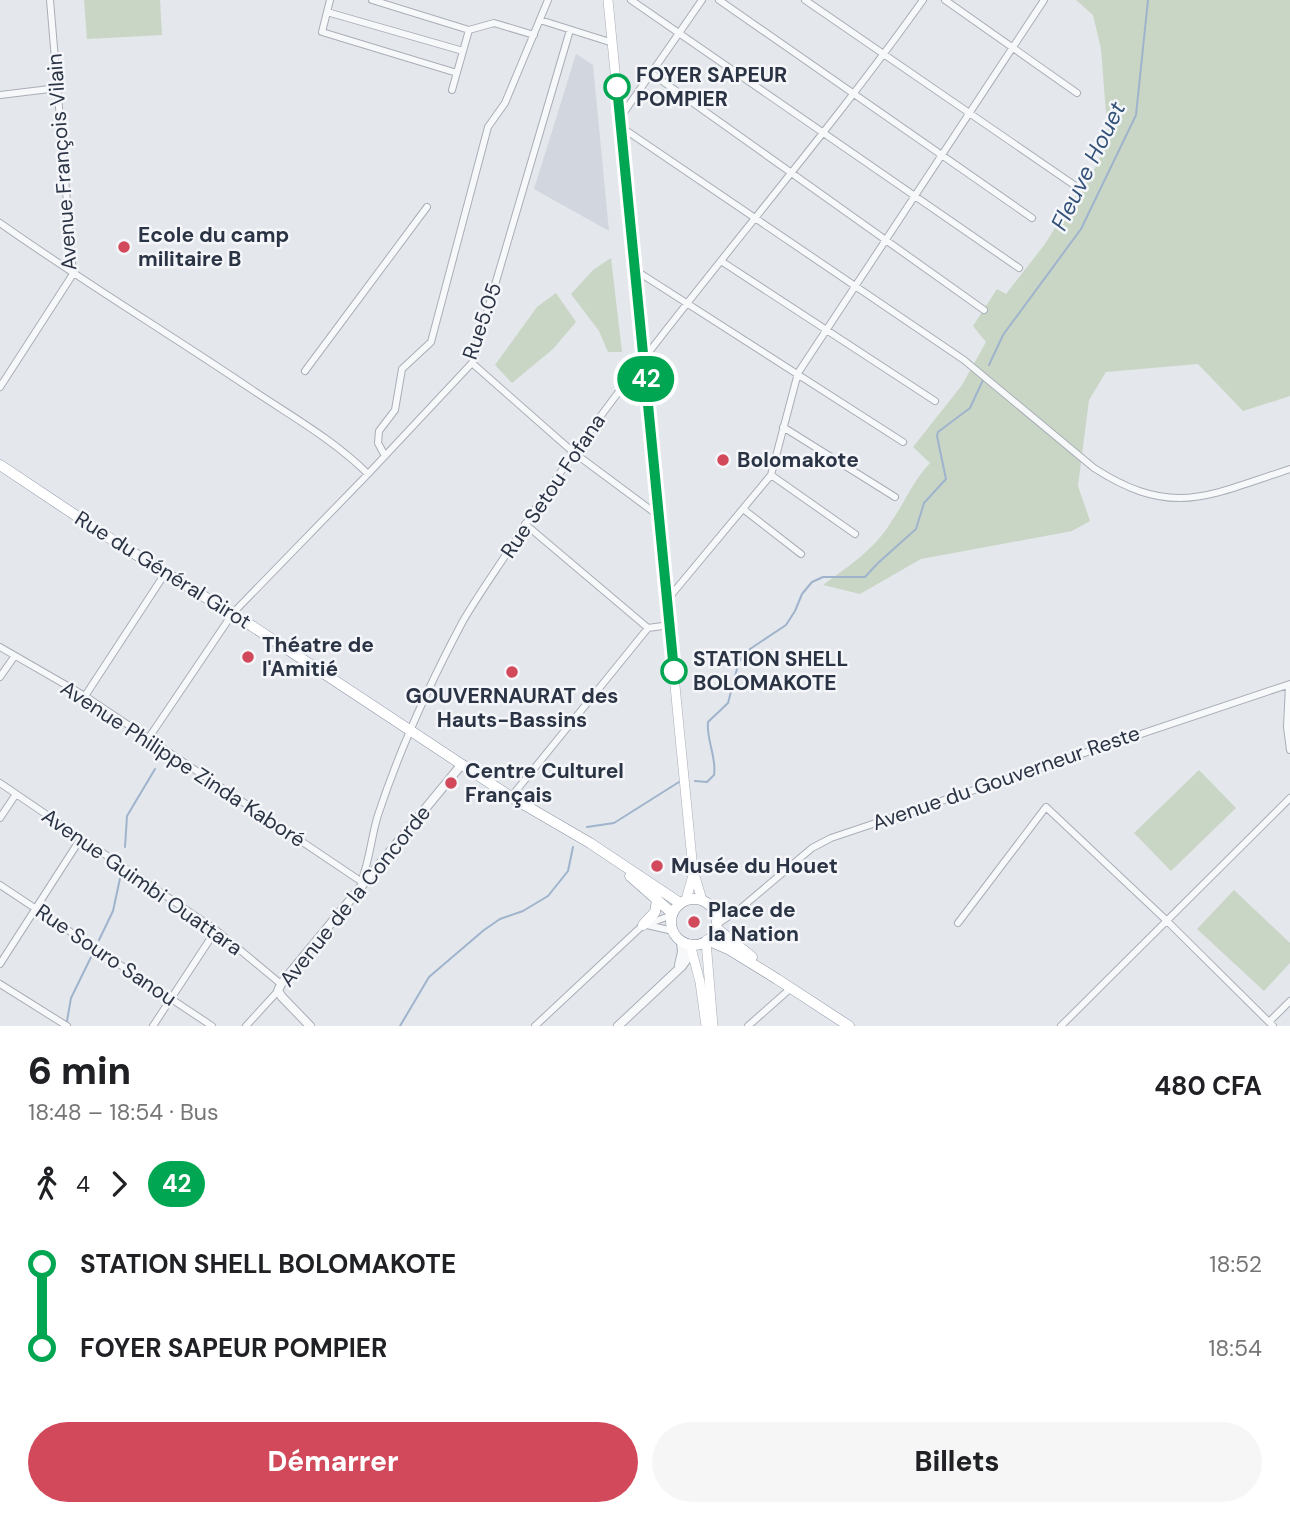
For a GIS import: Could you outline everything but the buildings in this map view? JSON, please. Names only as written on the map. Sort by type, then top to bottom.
[{"type":"highway","name":"Rue du Général Girot","points":[[0,465],[573,835]]},
{"type":"highway","points":[[573,835],[638,882],[672,914]]},
{"type":"highway","points":[[573,835],[683,901],[706,902],[715,912],[716,927],[709,941]]},
{"type":"highway","points":[[643,925],[655,912],[657,900]]},
{"type":"highway","points":[[683,901],[672,914],[673,932],[687,946],[709,941],[730,950],[849,1026]]},
{"type":"highway","points":[[716,927],[780,976],[791,988]]},
{"type":"main road","points":[[608,0],[694,870],[706,902]]},
{"type":"main road","points":[[683,901],[694,870]]},
{"type":"main road","points":[[709,941],[713,1026]]},
{"type":"main road","points":[[687,946],[700,982],[706,1026]]},
{"type":"street","name":"Avenue François Vilain","points":[[0,387],[73,274],[50,0]]},
{"type":"street","points":[[330,0],[322,32],[457,73]]},
{"type":"street","points":[[372,0],[469,30],[494,23],[534,34]]},
{"type":"street","points":[[385,456],[378,443],[379,431],[395,410],[402,369],[431,342],[488,127],[505,103],[548,0]]},
{"type":"street","points":[[631,0],[1019,268]]},
{"type":"street","points":[[702,0],[620,122],[754,218],[964,360],[1094,467],[1115,481],[1157,497],[1200,498],[1290,468]]},
{"type":"street","points":[[719,0],[1032,218]]},
{"type":"street","points":[[805,0],[1074,185]]},
{"type":"street","name":"Rue Setou Fofana","points":[[363,882],[377,817],[410,729],[463,622],[525,524],[573,452],[644,357],[884,54],[923,0]]},
{"type":"street","points":[[945,0],[1077,93]]},
{"type":"street","points":[[667,600],[771,475],[798,373],[1044,0]]},
{"type":"street","points":[[327,12],[463,51]]},
{"type":"street","points":[[540,20],[613,43]]},
{"type":"street","points":[[452,90],[469,30]]},
{"type":"street","name":"Rue5.05","points":[[148,739],[233,613],[472,363],[570,30]]},
{"type":"street","points":[[651,73],[984,310]]},
{"type":"street","points":[[0,95],[58,88]]},
{"type":"street","points":[[305,371],[426,207]]},
{"type":"street","points":[[0,223],[73,274],[206,358],[340,448],[368,474]]},
{"type":"street","points":[[721,261],[935,401]]},
{"type":"street","points":[[635,270],[903,442]]},
{"type":"street","points":[[472,363],[573,452],[659,516]]},
{"type":"street","points":[[783,427],[895,497]]},
{"type":"street","points":[[771,475],[855,534]]},
{"type":"street","points":[[743,509],[801,554]]},
{"type":"street","points":[[525,524],[648,628]]},
{"type":"street","points":[[85,696],[166,572]]},
{"type":"street","points":[[511,797],[648,628],[670,625]]},
{"type":"street","name":"Avenue Philippe Zinda Kaboré","points":[[0,647],[85,696],[363,882]]},
{"type":"street","points":[[0,677],[14,657]]},
{"type":"street","points":[[1289,685],[1287,727],[1290,750]]},
{"type":"street","name":"Avenue du Gouverneur Reste","points":[[716,927],[812,848],[831,838],[1289,685]]},
{"type":"street","name":"Avenue de la Concorde","points":[[246,1026],[462,764]]},
{"type":"street","name":"Avenue Guimbi Ouattara","points":[[0,783],[216,930],[280,987]]},
{"type":"street","points":[[0,818],[16,794]]},
{"type":"street","points":[[1061,1026],[1290,799]]},
{"type":"street","points":[[958,923],[1046,807],[1271,1024],[1290,1001]]},
{"type":"street","points":[[0,964],[81,838]]},
{"type":"street","name":"Rue Souro Sanou","points":[[0,885],[212,1026]]},
{"type":"street","points":[[706,902],[728,912],[741,908]]},
{"type":"street","points":[[535,1026],[643,925],[672,914]]},
{"type":"street","points":[[643,925],[658,926],[673,932]]},
{"type":"street","points":[[153,1026],[216,930]]},
{"type":"street","points":[[678,968],[687,946]]},
{"type":"street","points":[[621,1025],[682,966],[687,946]]},
{"type":"street","points":[[0,984],[60,1024]]},
{"type":"street","points":[[280,987],[310,1026]]},
{"type":"street","points":[[748,1026],[791,988]]},
{"type":"shaded area","points":[[576,54],[593,65],[609,231],[534,189]]},
{"type":"green space","points":[[84,0],[160,0],[162,35],[87,39]]},
{"type":"green space","points":[[1076,0],[1290,0],[1290,396],[1243,411],[1198,364],[1106,372],[1089,400],[1078,486],[1090,521],[1072,531],[921,559],[860,594],[823,585],[860,557],[885,532],[930,463],[913,447],[962,385],[986,342],[973,326],[997,289],[1006,294],[1045,244],[1095,168],[1108,139],[1101,49],[1093,15]]},
{"type":"green space","points":[[611,258],[622,352],[608,352],[599,331],[571,294],[593,270]]},
{"type":"green space","points":[[556,293],[576,322],[553,349],[512,383],[495,365],[537,307]]},
{"type":"green space","points":[[1199,770],[1236,808],[1171,871],[1134,833]]},
{"type":"green space","points":[[1234,890],[1290,943],[1290,963],[1264,991],[1197,929]]},
{"type":"waterway","name":"Fleuve Houet","points":[[989,365],[1003,335],[1081,229],[1136,115],[1148,0]]},
{"type":"waterway","name":"Fleuve Houet","points":[[695,781],[707,782],[714,775],[708,722],[728,703],[739,661],[750,649],[786,625],[802,594],[812,582],[823,577],[865,577],[916,529],[924,503],[946,479],[938,432],[970,408],[983,380]]},
{"type":"waterway","points":[[125,847],[127,816],[155,769]]},
{"type":"waterway","name":"Fleuve Houet","points":[[587,827],[614,823],[679,782]]},
{"type":"waterway","name":"Fleuve Houet","points":[[400,1026],[429,977],[500,919],[523,911],[548,896],[568,871],[573,847]]},
{"type":"waterway","points":[[99,940],[113,911],[122,869]]},
{"type":"waterway","points":[[67,1021],[71,998],[94,951]]},
{"type":"bus line","name":"42","points":[[617,87],[674,671]]},
{"type":"place","name":"FOYER SAPEUR POMPIER","points":[[617,87]]},
{"type":"place","name":"Ecole du camp militaire B","points":[[124,247]]},
{"type":"place","name":"Bolomakote","points":[[723,460]]},
{"type":"place","name":"Théatre de l'Amitié","points":[[248,657]]},
{"type":"place","name":"STATION SHELL BOLOMAKOTE","points":[[674,671]]},
{"type":"place","name":"GOUVERNAURAT des Hauts-Bassins","points":[[512,672]]},
{"type":"place","name":"Centre Culturel Français","points":[[451,783]]},
{"type":"place","name":"Musée du Houet","points":[[657,866]]},
{"type":"place","name":"Place de la Nation","points":[[694,922]]}]
